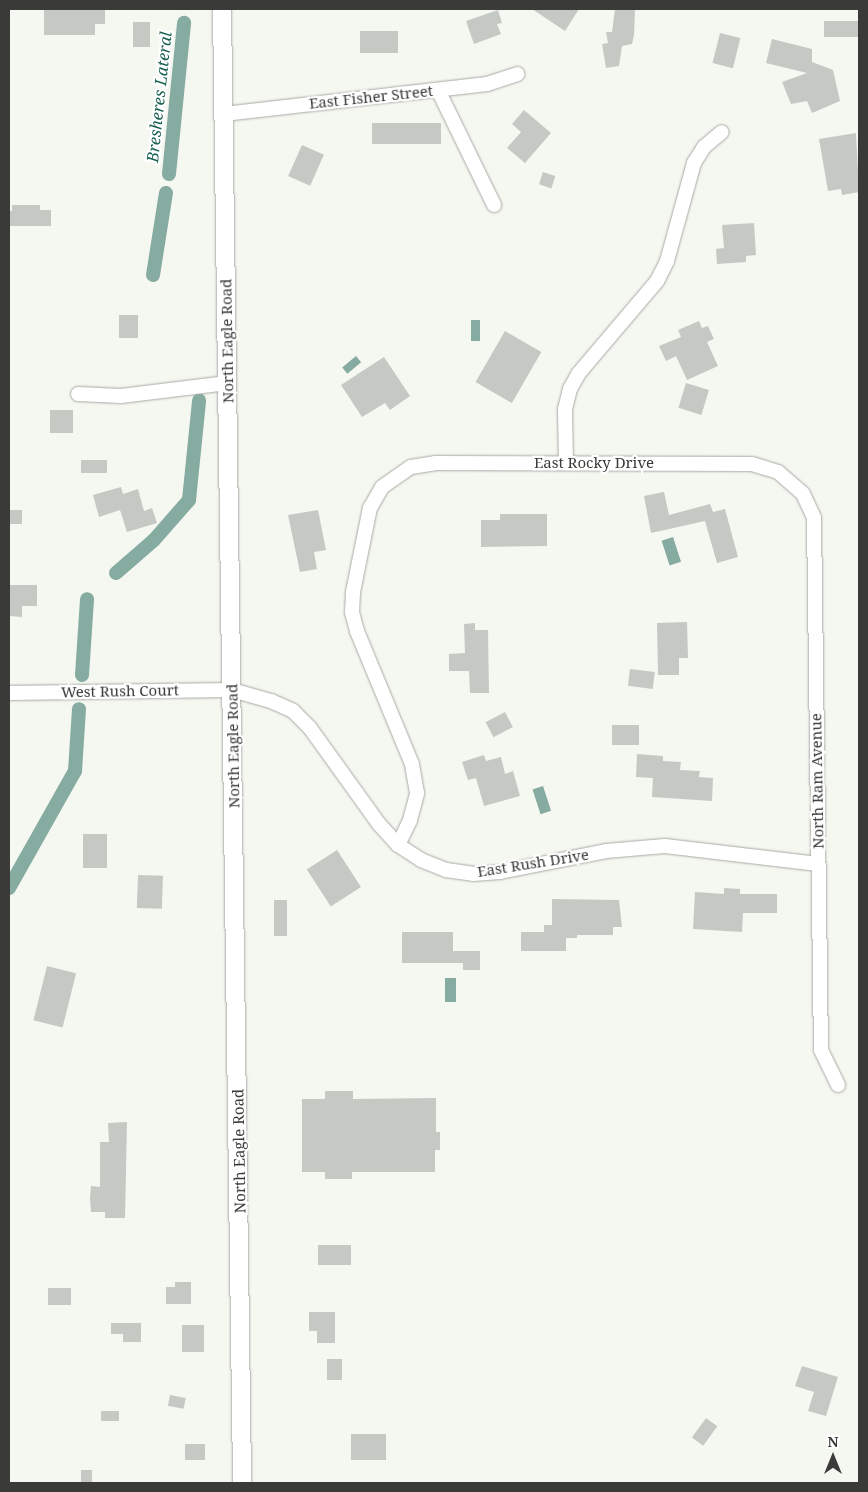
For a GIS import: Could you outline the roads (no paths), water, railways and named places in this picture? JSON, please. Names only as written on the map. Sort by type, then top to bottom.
[{"type":"main road","name":"North Eagle Road","points":[[222,9],[242,1483]]},
{"type":"street","name":"East Fisher Street","points":[[224,114],[487,84],[517,74]]},
{"type":"street","points":[[438,90],[494,205]]},
{"type":"street","points":[[566,463],[565,408],[570,389],[579,373],[657,281],[666,260],[694,163],[704,147],[722,132]]},
{"type":"street","points":[[78,394],[121,396],[228,383]]},
{"type":"street","name":"East Rocky Drive","points":[[398,845],[410,820],[417,793],[412,764],[357,631],[352,612],[353,592],[370,508],[382,487],[395,475],[411,467],[434,463],[752,464],[778,472],[790,481]]},
{"type":"street","name":"North Ram Avenue","points":[[790,481],[803,494],[814,525],[821,1050],[838,1085]]},
{"type":"street","name":"West Rush Court","points":[[9,693],[232,690]]},
{"type":"street","name":"East Rush Drive","points":[[232,690],[293,711],[310,728],[380,824],[398,845],[438,867],[473,874],[636,847],[695,848],[818,864]]},
{"type":"waterway","name":"Bresheres Lateral","points":[[169,174],[184,23]]},
{"type":"waterway","name":"Bresheres Lateral","points":[[153,275],[166,193]]},
{"type":"waterway","name":"Bresheres Lateral","points":[[116,573],[154,540],[189,500],[199,401]]},
{"type":"waterway","name":"Bresheres Lateral","points":[[82,675],[87,599]]},
{"type":"waterway","name":"Bresheres Lateral","points":[[9,888],[75,771],[79,709]]}]
